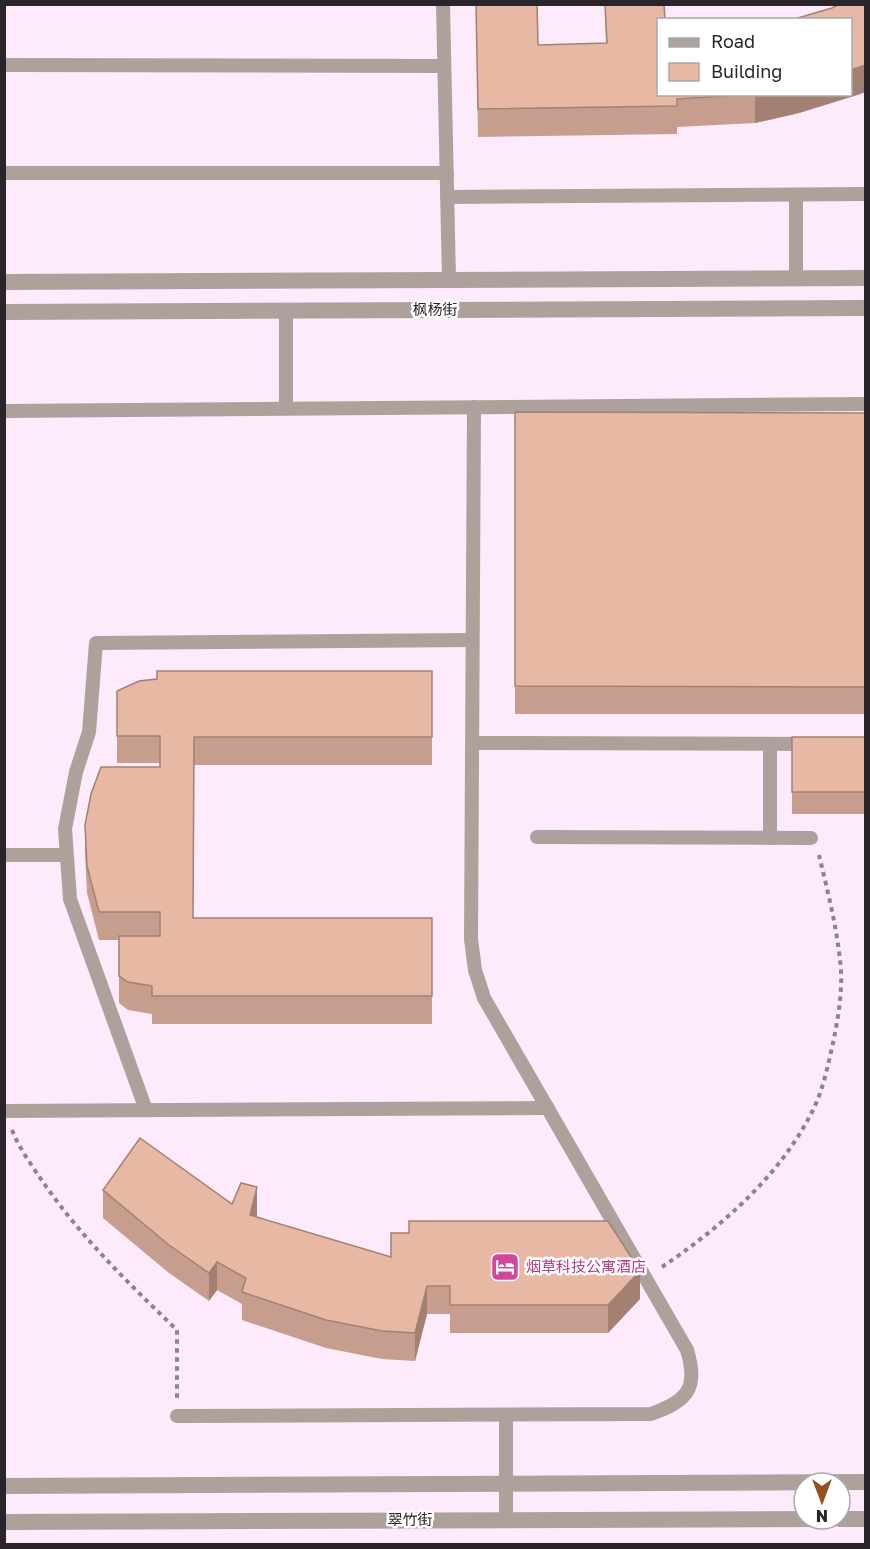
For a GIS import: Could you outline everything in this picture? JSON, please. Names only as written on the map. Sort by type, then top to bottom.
[{"type":"street","name":"枫杨街","points":[[4,282],[866,278]]},
{"type":"street","name":"枫杨街","points":[[4,312],[866,308]]},
{"type":"street","points":[[4,1486],[866,1482]]},
{"type":"street","name":"翠竹街","points":[[4,1522],[792,1519]]},
{"type":"lane","points":[[443,4],[449,280]]},
{"type":"lane","points":[[4,65],[444,66]]},
{"type":"lane","points":[[4,172],[447,173]]},
{"type":"lane","points":[[447,197],[866,194]]},
{"type":"lane","points":[[796,195],[796,279]]},
{"type":"lane","points":[[286,310],[286,408]]},
{"type":"lane","points":[[4,411],[866,404]]},
{"type":"lane","points":[[177,1416],[651,1414],[672,1407],[688,1394],[692,1382],[687,1350],[484,998],[475,970],[471,939],[474,407]]},
{"type":"lane","points":[[146,1110],[70,899],[65,830],[76,772],[90,722],[96,644],[472,640]]},
{"type":"lane","points":[[472,743],[818,744]]},
{"type":"lane","points":[[770,744],[770,838]]},
{"type":"lane","points":[[537,837],[811,838]]},
{"type":"lane","points":[[4,855],[66,855]]},
{"type":"lane","points":[[7,1117],[146,1110],[548,1108]]},
{"type":"lane","points":[[506,1415],[506,1520]]},
{"type":"path","points":[[646,1278],[701,1241],[761,1185],[812,1112],[828,1066],[839,1015],[841,971],[833,914],[818,853],[811,838]]},
{"type":"path","points":[[7,1117],[33,1168],[100,1256],[177,1330],[177,1416]]},
{"type":"building","points":[[476,4],[537,4],[538,45],[607,43],[605,4],[664,4],[665,18],[657,18],[657,96],[725,96],[677,99],[677,106],[478,109]]},
{"type":"building","points":[[840,4],[866,4],[866,65],[852,69],[852,18],[798,18]]},
{"type":"building","points":[[515,412],[866,413],[866,687],[515,686]]},
{"type":"building","points":[[157,671],[432,671],[432,737],[194,737],[193,918],[432,918],[432,996],[152,996],[152,986],[128,982],[119,976],[119,936],[160,936],[160,912],[99,912],[87,866],[85,825],[91,794],[101,767],[160,767],[160,736],[117,736],[117,691],[139,681],[157,679]]},
{"type":"building","points":[[792,737],[866,737],[866,792],[792,792]]},
{"type":"building","name":"烟草科技公寓酒店","points":[[140,1138],[232,1204],[241,1183],[257,1187],[250,1215],[391,1257],[391,1233],[409,1233],[409,1221],[608,1221],[640,1271],[608,1305],[450,1305],[450,1286],[427,1286],[415,1333],[382,1331],[326,1320],[242,1292],[246,1278],[217,1262],[209,1273],[169,1245],[103,1190]]},
{"type":"place","name":"烟草科技公寓酒店","points":[[505,1267]]}]
